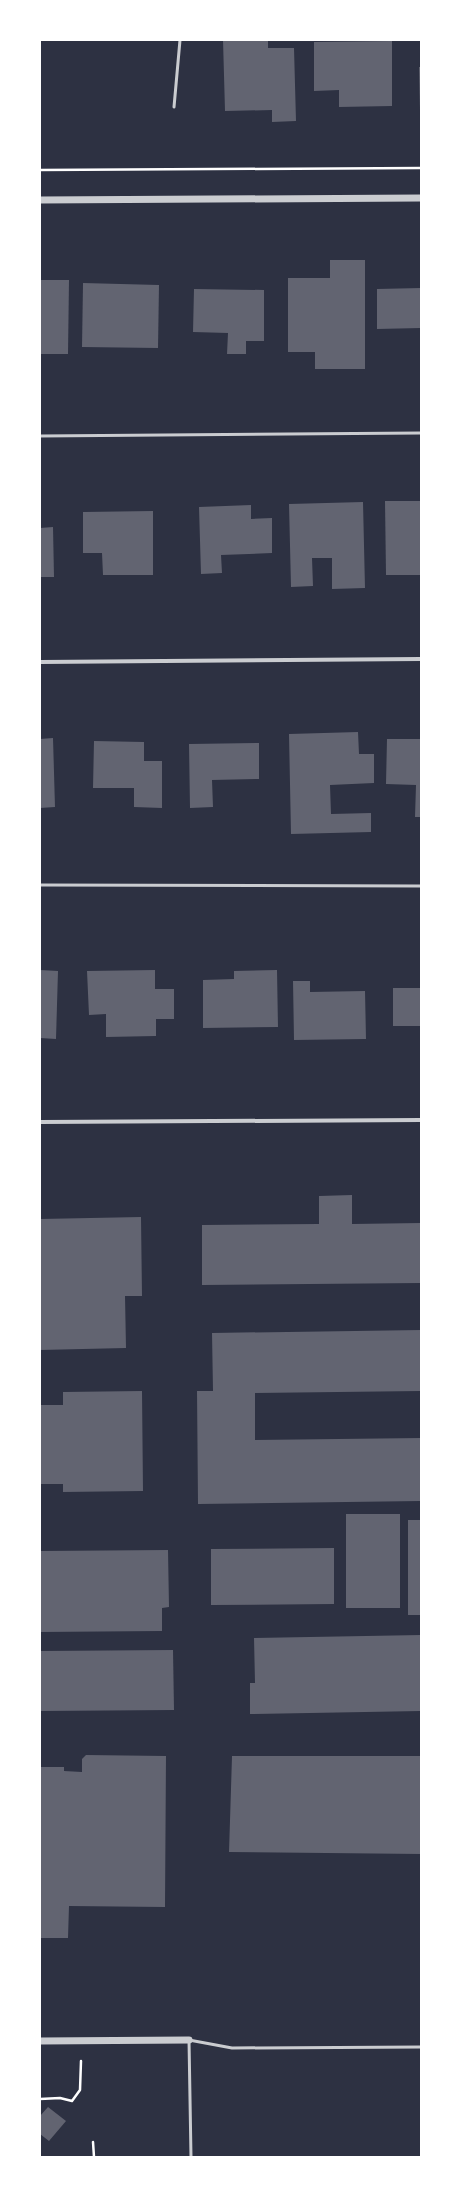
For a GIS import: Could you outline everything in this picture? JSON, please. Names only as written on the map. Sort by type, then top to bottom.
[{"type":"street","points":[[40,200],[421,198]]},
{"type":"street","points":[[40,662],[421,658]]},
{"type":"street","points":[[40,1122],[421,1120]]},
{"type":"street","points":[[40,2041],[189,2040]]},
{"type":"lane","points":[[174,107],[180,40]]},
{"type":"lane","points":[[40,436],[421,433]]},
{"type":"lane","points":[[40,885],[421,886]]},
{"type":"lane","points":[[191,2157],[189,2040],[232,2048],[421,2047]]},
{"type":"path","points":[[40,170],[421,168]]},
{"type":"path","points":[[40,2099],[60,2098],[72,2101],[80,2090],[81,2041]]},
{"type":"path","points":[[93,2142],[94,2157]]},
{"type":"building","points":[[223,40],[268,40],[268,48],[294,48],[296,121],[272,122],[272,110],[225,111]]},
{"type":"building","points":[[392,41],[392,106],[339,107],[339,90],[314,91],[314,42]]},
{"type":"building","points":[[419,67],[421,67],[421,111],[420,111]]},
{"type":"building","points":[[330,260],[365,260],[365,369],[315,369],[315,352],[288,352],[288,278],[330,278]]},
{"type":"building","points":[[40,280],[69,280],[68,354],[40,354]]},
{"type":"building","points":[[83,283],[159,285],[158,348],[82,347]]},
{"type":"building","points":[[421,288],[421,328],[377,329],[377,289]]},
{"type":"building","points":[[194,289],[264,290],[264,341],[246,341],[246,354],[227,354],[228,333],[193,332]]},
{"type":"building","points":[[385,501],[421,501],[421,575],[386,575]]},
{"type":"building","points":[[363,502],[365,588],[332,589],[332,558],[312,558],[313,586],[291,587],[289,504]]},
{"type":"building","points":[[251,505],[251,519],[272,518],[272,553],[221,555],[222,573],[201,574],[199,507]]},
{"type":"building","points":[[153,511],[153,575],[103,575],[102,553],[83,553],[83,512]]},
{"type":"building","points":[[53,527],[54,577],[40,577],[40,528]]},
{"type":"building","points":[[358,732],[359,754],[374,754],[374,783],[330,785],[331,814],[371,813],[371,832],[291,834],[289,734]]},
{"type":"building","points":[[53,738],[55,807],[40,808],[40,739]]},
{"type":"building","points":[[387,739],[421,739],[421,817],[415,817],[416,785],[386,784]]},
{"type":"building","points":[[94,741],[144,742],[144,761],[162,761],[162,808],[134,807],[134,788],[93,788]]},
{"type":"building","points":[[259,743],[259,779],[212,780],[213,807],[190,808],[189,744]]},
{"type":"building","points":[[40,970],[58,971],[56,1039],[40,1038]]},
{"type":"building","points":[[155,970],[155,989],[174,989],[174,1019],[156,1019],[156,1036],[106,1037],[106,1014],[89,1015],[87,971]]},
{"type":"building","points":[[277,970],[278,1027],[203,1028],[203,980],[234,979],[234,971]]},
{"type":"building","points":[[293,981],[310,981],[310,992],[365,991],[366,1039],[294,1040]]},
{"type":"building","points":[[393,988],[421,988],[421,1026],[393,1026]]},
{"type":"building","points":[[352,1195],[352,1224],[421,1223],[421,1283],[202,1285],[202,1225],[319,1224],[319,1196]]},
{"type":"building","points":[[141,1217],[142,1296],[125,1296],[126,1348],[40,1350],[40,1219]]},
{"type":"building","points":[[421,1330],[421,1391],[255,1393],[255,1440],[421,1438],[421,1501],[198,1504],[197,1391],[213,1391],[212,1333]]},
{"type":"building","points":[[142,1391],[143,1491],[63,1492],[63,1484],[40,1484],[40,1405],[63,1405],[63,1392]]},
{"type":"building","points":[[346,1514],[400,1514],[400,1608],[346,1608]]},
{"type":"building","points":[[408,1520],[421,1520],[421,1615],[408,1615]]},
{"type":"building","points":[[334,1548],[334,1604],[211,1605],[211,1549]]},
{"type":"building","points":[[168,1550],[169,1607],[162,1608],[162,1631],[40,1632],[40,1551]]},
{"type":"building","points":[[421,1635],[421,1711],[250,1714],[250,1683],[255,1683],[254,1638]]},
{"type":"building","points":[[173,1650],[174,1710],[40,1711],[40,1651]]},
{"type":"building","points":[[86,1755],[166,1756],[165,1907],[69,1906],[68,1938],[40,1938],[40,1767],[64,1767],[64,1771],[82,1772],[82,1759]]},
{"type":"building","points":[[232,1756],[421,1756],[421,1854],[229,1852]]},
{"type":"building","points":[[48,2107],[66,2121],[49,2141],[40,2134],[40,2116]]}]
